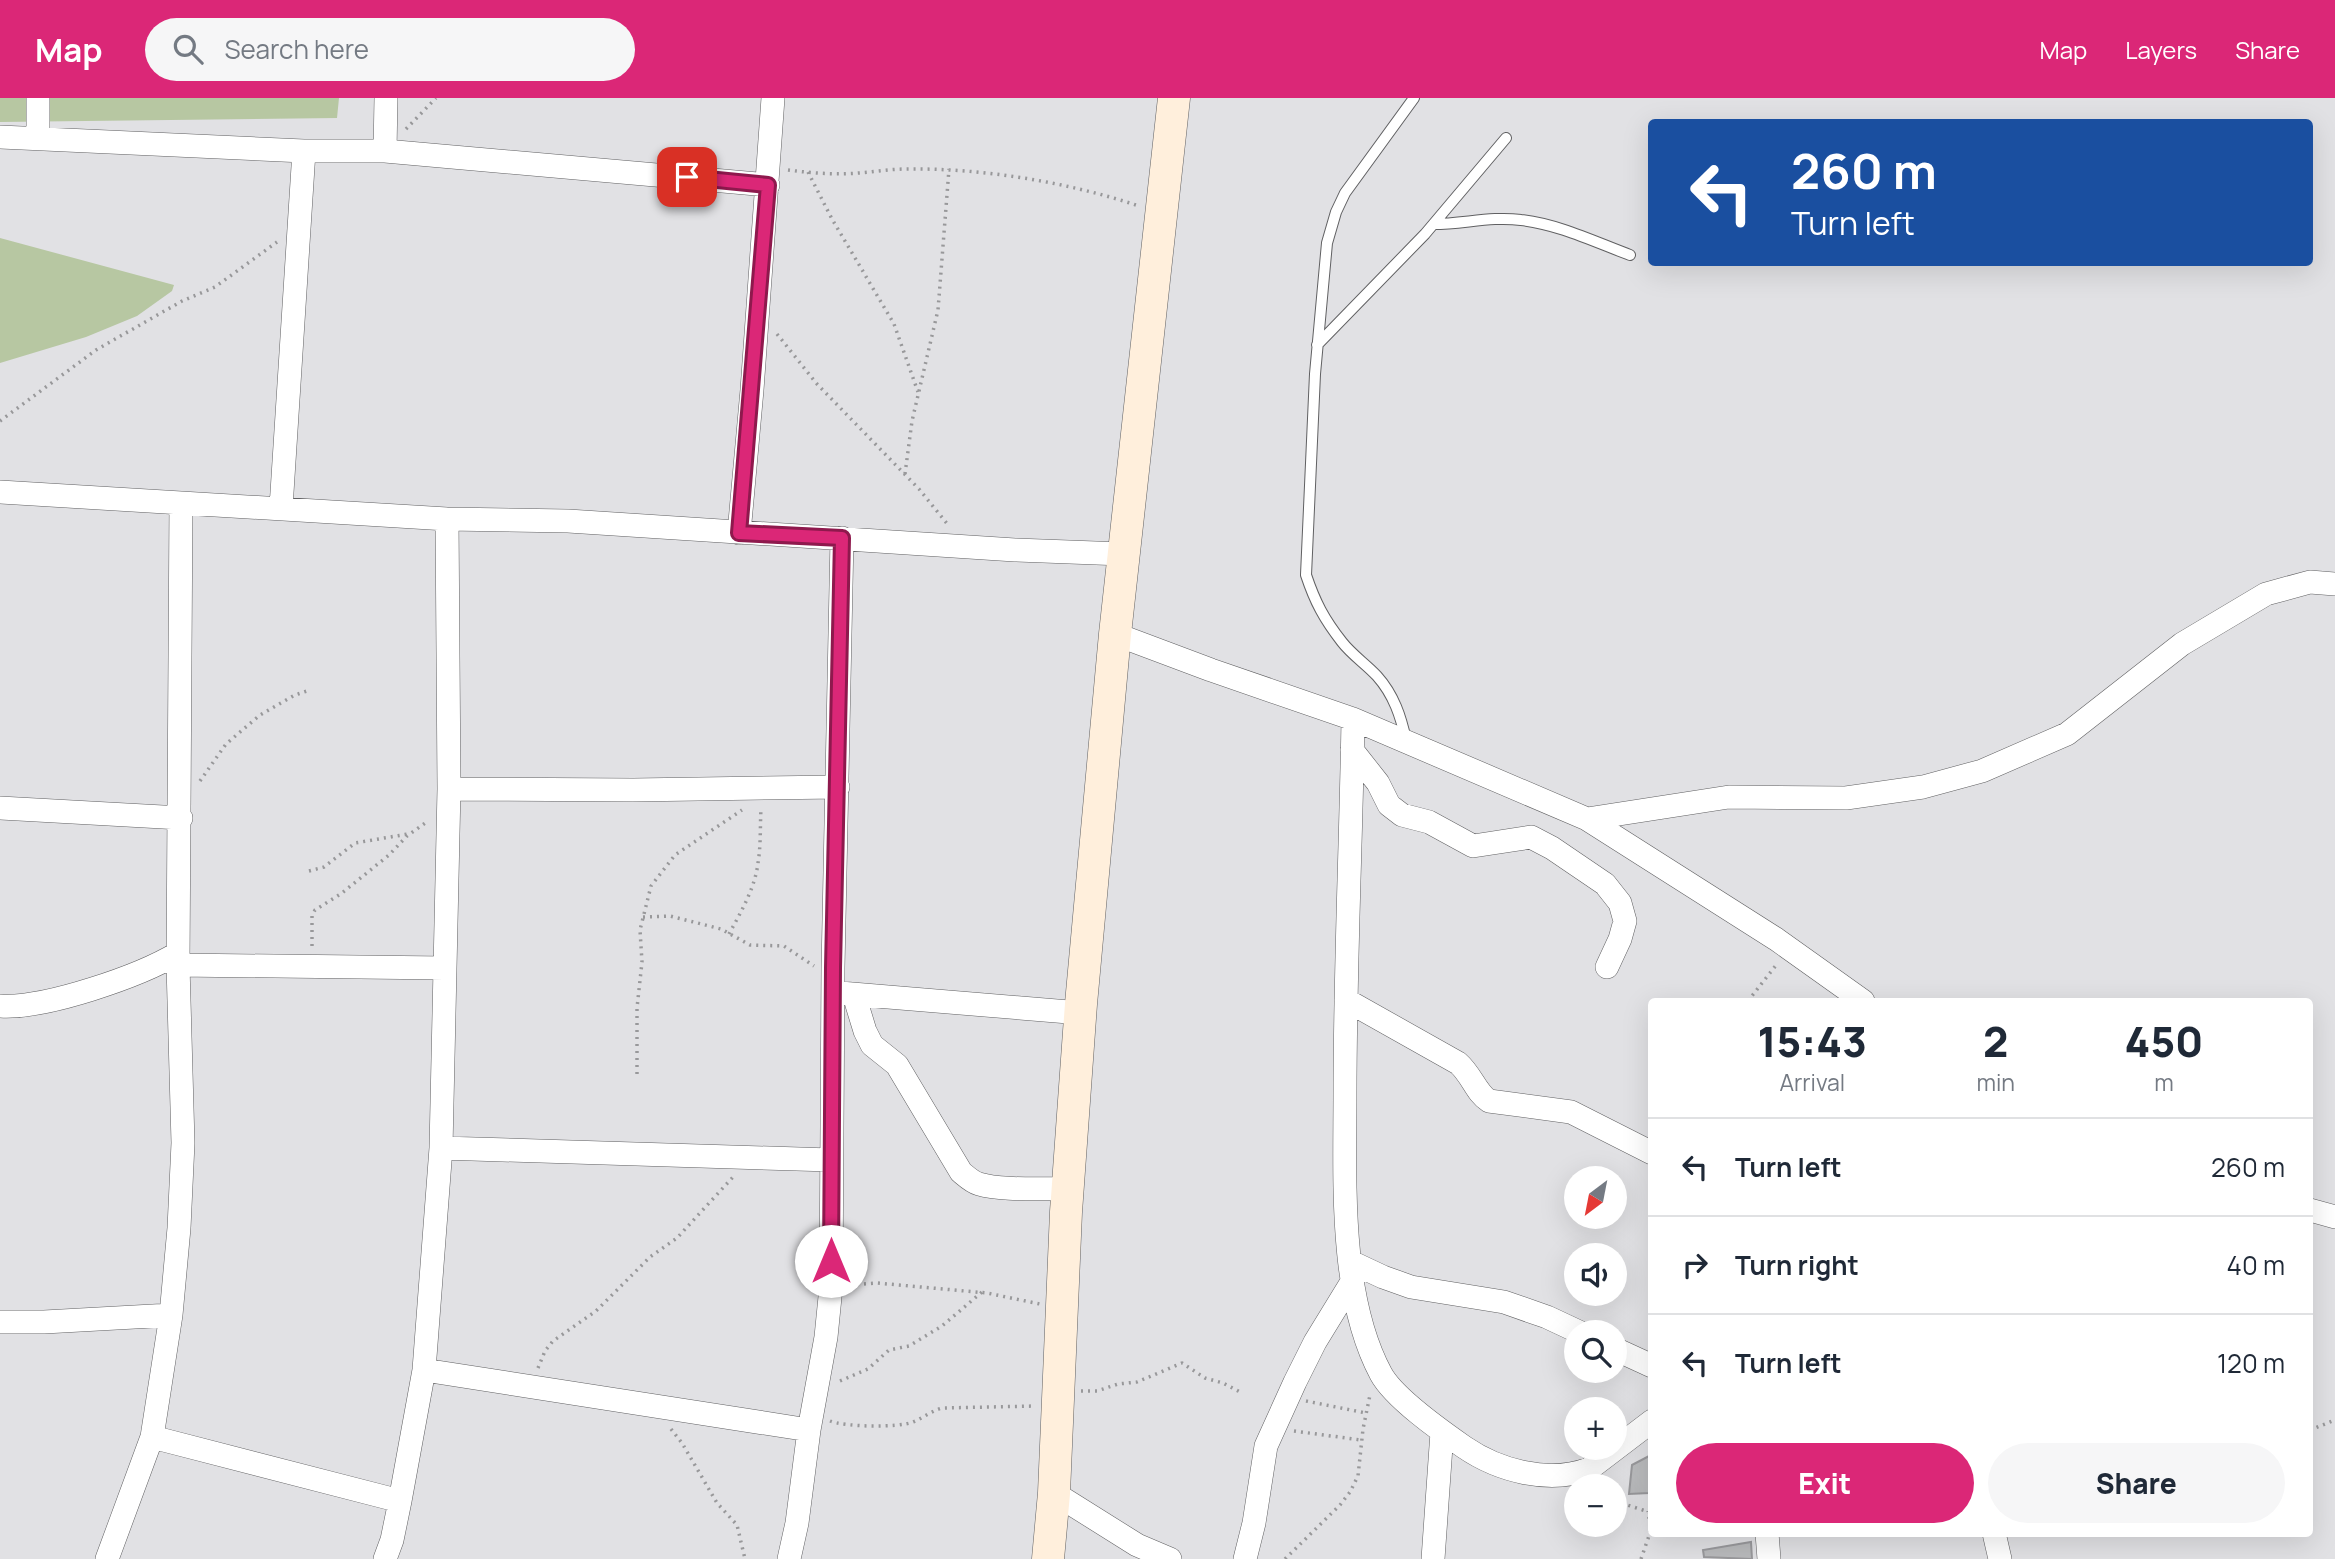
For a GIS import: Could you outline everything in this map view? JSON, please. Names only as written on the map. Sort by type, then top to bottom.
[{"type":"street","points":[[38,98],[38,138]]},
{"type":"street","points":[[385,145],[386,98]]},
{"type":"street","points":[[739,533],[773,98]]},
{"type":"street","points":[[1048,1559],[1054,1493],[1068,1189],[1081,1013],[1123,554],[1174,98]]},
{"type":"street","points":[[0,137],[304,151],[385,145],[768,176]]},
{"type":"street","points":[[281,508],[304,151]]},
{"type":"street","points":[[0,492],[447,519],[568,521],[966,547],[1123,554]]},
{"type":"street","points":[[107,1559],[152,1437],[172,1315],[179,1228],[183,1143],[178,959],[181,503]]},
{"type":"street","points":[[385,1559],[392,1540],[424,1370],[441,1147],[449,800],[447,519]]},
{"type":"street","points":[[789,1559],[826,1337],[831,1287],[831,1160],[840,989],[838,787],[842,538]]},
{"type":"street","points":[[1587,819],[1729,797],[1846,798],[1923,787],[1982,771],[2067,734],[2182,644],[2266,594],[2310,582],[2335,584]]},
{"type":"street","points":[[1115,634],[1353,719],[1587,819],[1789,948],[1859,998]]},
{"type":"street","points":[[1353,719],[1346,1000],[1346,1214],[1360,1327],[1383,1378],[1414,1410],[1477,1456],[1502,1467],[1546,1475],[1579,1473],[1589,1469],[1648,1424]]},
{"type":"street","points":[[1352,750],[1378,783],[1389,805],[1402,815],[1429,822],[1474,846],[1531,837],[1605,884],[1620,903],[1625,921],[1607,967]]},
{"type":"street","points":[[449,800],[633,790],[838,787]]},
{"type":"street","points":[[0,808],[181,818]]},
{"type":"street","points":[[0,1006],[12,1007],[51,1000],[178,959],[313,966],[444,968]]},
{"type":"street","points":[[840,989],[1081,1013]]},
{"type":"street","points":[[840,989],[872,1045],[897,1065],[961,1172],[977,1184],[1068,1189]]},
{"type":"street","points":[[1346,1000],[1458,1063],[1469,1072],[1482,1097],[1489,1101],[1571,1112],[1648,1151]]},
{"type":"street","points":[[441,1147],[831,1160]]},
{"type":"street","points":[[2313,1211],[2335,1217]]},
{"type":"street","points":[[1352,1271],[1383,1277],[1411,1287],[1504,1302],[1564,1325]]},
{"type":"street","points":[[1245,1559],[1254,1523],[1266,1446],[1352,1271]]},
{"type":"street","points":[[0,1322],[172,1315]]},
{"type":"street","points":[[1627,1355],[1648,1364]]},
{"type":"street","points":[[424,1370],[532,1387],[812,1415]]},
{"type":"street","points":[[1433,1559],[1442,1432]]},
{"type":"street","points":[[152,1437],[400,1500]]},
{"type":"street","points":[[1054,1493],[1138,1545],[1170,1559]]},
{"type":"street","points":[[1767,1537],[1769,1559]]},
{"type":"street","points":[[1995,1537],[2000,1559]]},
{"type":"lane","points":[[1406,742],[1401,716],[1394,701],[1377,676],[1342,642],[1317,606],[1306,575],[1317,345],[1327,243],[1345,193],[1414,98]]},
{"type":"lane","points":[[1317,345],[1434,223],[1506,138]]},
{"type":"lane","points":[[1434,223],[1458,224],[1497,218],[1522,220],[1546,225],[1630,255]]},
{"type":"path","points":[[385,145],[410,126],[436,98]]},
{"type":"path","points":[[768,176],[808,172],[949,169],[1051,182],[1104,194],[1161,214]]},
{"type":"path","points":[[905,474],[912,421],[938,310],[949,169]]},
{"type":"path","points":[[808,172],[832,219],[894,324],[919,394]]},
{"type":"path","points":[[0,421],[78,362],[182,301],[215,287],[259,257],[298,225]]},
{"type":"path","points":[[758,309],[817,384],[905,474],[966,547]]},
{"type":"path","points":[[181,793],[200,781],[226,744],[260,715],[295,695],[310,690]]},
{"type":"path","points":[[729,934],[746,903],[756,876],[762,799],[784,788]]},
{"type":"path","points":[[313,966],[312,927],[315,910],[371,870],[449,800]]},
{"type":"path","points":[[637,1074],[637,1008],[642,962],[640,930],[653,881],[675,855],[748,806]]},
{"type":"path","points":[[309,871],[324,867],[355,843],[410,834]]},
{"type":"path","points":[[643,917],[670,916],[721,929],[750,945],[790,948],[840,989]]},
{"type":"path","points":[[1750,998],[1789,948]]},
{"type":"path","points":[[532,1387],[539,1364],[553,1341],[596,1311],[650,1258],[677,1238],[751,1158]]},
{"type":"path","points":[[831,1287],[877,1283],[982,1292],[1063,1308]]},
{"type":"path","points":[[982,1292],[942,1326],[909,1346],[889,1350],[868,1369],[840,1381],[812,1415],[847,1425],[898,1424],[912,1422],[930,1411],[943,1408],[1058,1401],[1088,1390],[1097,1391],[1137,1381],[1182,1363],[1205,1378],[1223,1382],[1240,1392]]},
{"type":"path","points":[[1285,1559],[1340,1505],[1358,1476],[1361,1440],[1377,1367]]},
{"type":"path","points":[[1288,1398],[1366,1413]]},
{"type":"path","points":[[2313,1429],[2335,1420]]},
{"type":"path","points":[[1275,1426],[1303,1433],[1361,1440]]},
{"type":"path","points":[[668,1427],[682,1443],[717,1503],[734,1519],[746,1559]]},
{"type":"path","points":[[1627,1505],[1648,1511]]},
{"type":"path","points":[[1641,1559],[1649,1537]]},
{"type":"green space","points":[[0,98],[339,98],[337,118],[0,122]]},
{"type":"green space","points":[[0,238],[174,285],[172,291],[137,316],[86,337],[0,363]]},
{"type":"building","points":[[1648,1457],[1648,1493],[1629,1494],[1632,1465]]},
{"type":"building","points":[[1751,1542],[1752,1559],[1704,1557],[1703,1550]]},
{"type":"route","points":[[687,177],[768,185],[739,533],[842,538],[833,968],[831,1261]]}]
